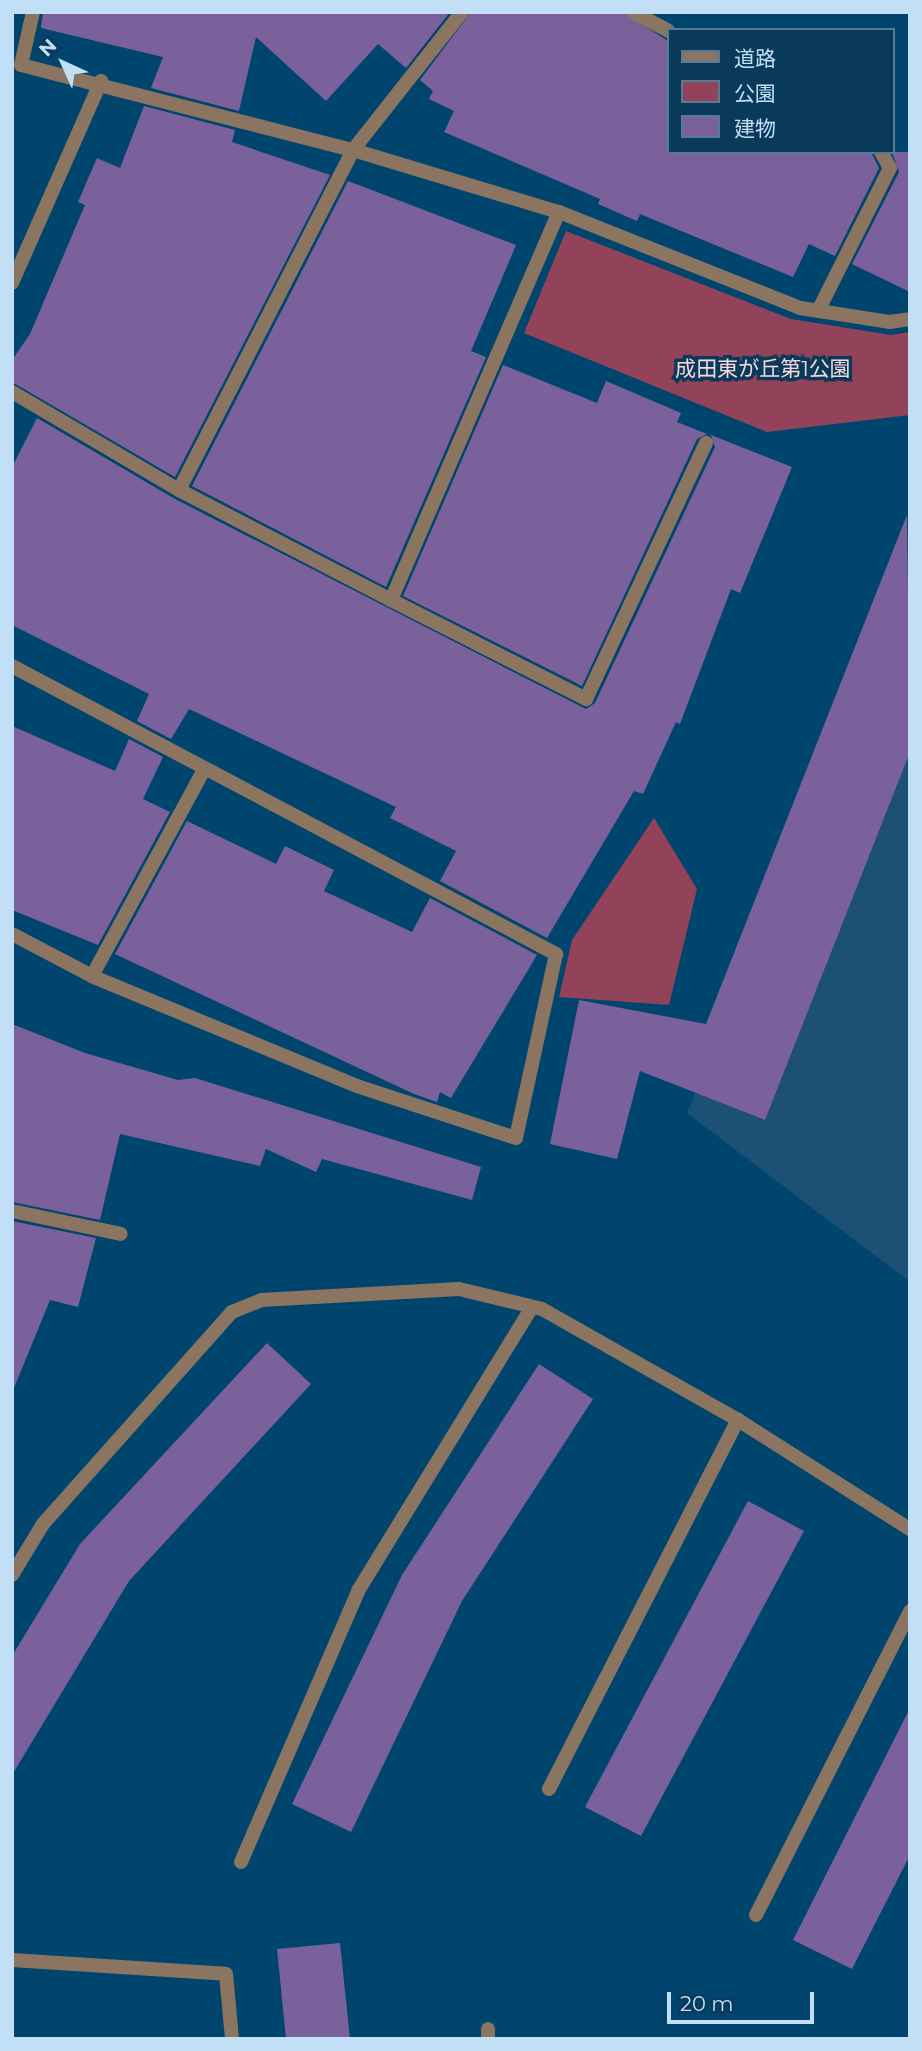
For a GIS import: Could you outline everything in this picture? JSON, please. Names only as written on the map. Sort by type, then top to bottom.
[{"type":"street","points":[[33,12],[16,64],[101,81],[353,150],[559,212],[818,311],[889,322],[910,319]]},
{"type":"street","points":[[179,490],[353,150],[462,12]]},
{"type":"street","points":[[633,12],[666,30]]},
{"type":"street","points":[[12,283],[101,81]]},
{"type":"street","points":[[818,311],[890,168],[881,154]]},
{"type":"street","points":[[391,600],[559,212]]},
{"type":"street","points":[[12,392],[179,490],[586,699],[706,443]]},
{"type":"street","points":[[12,666],[204,771],[556,954],[516,1138],[357,1086],[92,976],[12,934]]},
{"type":"street","points":[[92,976],[204,771]]},
{"type":"street","points":[[12,1211],[121,1234]]},
{"type":"street","points":[[12,1575],[43,1524],[232,1312],[261,1300],[459,1289],[532,1307],[738,1420],[910,1529]]},
{"type":"street","points":[[242,1862],[358,1591],[532,1307]]},
{"type":"street","points":[[548,1789],[738,1420]]},
{"type":"street","points":[[756,1914],[910,1611]]},
{"type":"street","points":[[12,1960],[226,1974],[232,2039]]},
{"type":"shaded area","points":[[910,583],[910,1282],[687,1113]]},
{"type":"green space","name":"成田東が丘第1公園","points":[[566,231],[791,319],[891,335],[910,332],[910,415],[767,432],[524,333]]},
{"type":"green space","points":[[654,818],[697,889],[669,1005],[559,997],[572,940]]},
{"type":"building","points":[[43,12],[450,12],[406,68],[378,44],[326,101],[256,37],[239,111],[151,88],[163,57],[41,28]]},
{"type":"building","points":[[471,12],[623,12],[666,40],[666,154],[872,154],[879,168],[835,256],[809,244],[793,277],[640,214],[637,221],[598,204],[600,199],[444,132],[454,111],[429,99],[433,91],[420,80]]},
{"type":"building","points":[[144,106],[235,130],[232,142],[330,175],[175,477],[12,382],[12,360],[30,334],[85,205],[78,202],[97,158],[120,168]]},
{"type":"building","points":[[910,152],[910,292],[852,264],[899,172],[893,154]]},
{"type":"building","points":[[348,181],[516,245],[471,351],[486,357],[386,587],[192,486]]},
{"type":"building","points":[[503,365],[597,403],[606,381],[681,413],[677,422],[707,434],[697,439],[582,686],[403,596]]},
{"type":"building","points":[[37,418],[175,499],[586,709],[595,703],[715,447],[711,435],[792,467],[740,593],[731,589],[680,724],[676,722],[643,794],[634,791],[547,938],[440,881],[456,851],[390,818],[396,807],[189,709],[171,739],[137,721],[149,694],[12,625],[12,467]]},
{"type":"building","points":[[907,515],[910,752],[765,1120],[640,1071],[617,1159],[550,1144],[579,1000],[706,1024]]},
{"type":"building","points":[[12,726],[115,771],[129,739],[163,757],[143,799],[170,812],[98,945],[12,910]]},
{"type":"building","points":[[187,821],[276,864],[285,846],[334,870],[324,891],[412,932],[430,898],[537,955],[451,1098],[440,1092],[437,1102],[414,1094],[115,954]]},
{"type":"building","points":[[12,1024],[85,1053],[178,1080],[195,1078],[481,1167],[472,1200],[322,1159],[316,1172],[266,1149],[260,1166],[120,1134],[100,1220],[12,1202]]},
{"type":"building","points":[[12,1221],[96,1238],[78,1307],[50,1300],[14,1388]]},
{"type":"building","points":[[267,1343],[311,1384],[129,1581],[12,1775],[12,1656],[80,1544]]},
{"type":"building","points":[[539,1364],[593,1399],[462,1601],[351,1832],[292,1804],[402,1575]]},
{"type":"building","points":[[748,1501],[804,1531],[641,1836],[585,1807]]},
{"type":"building","points":[[910,1708],[910,1855],[852,1969],[793,1940]]},
{"type":"building","points":[[340,1943],[350,2039],[286,2039],[277,1949]]}]
